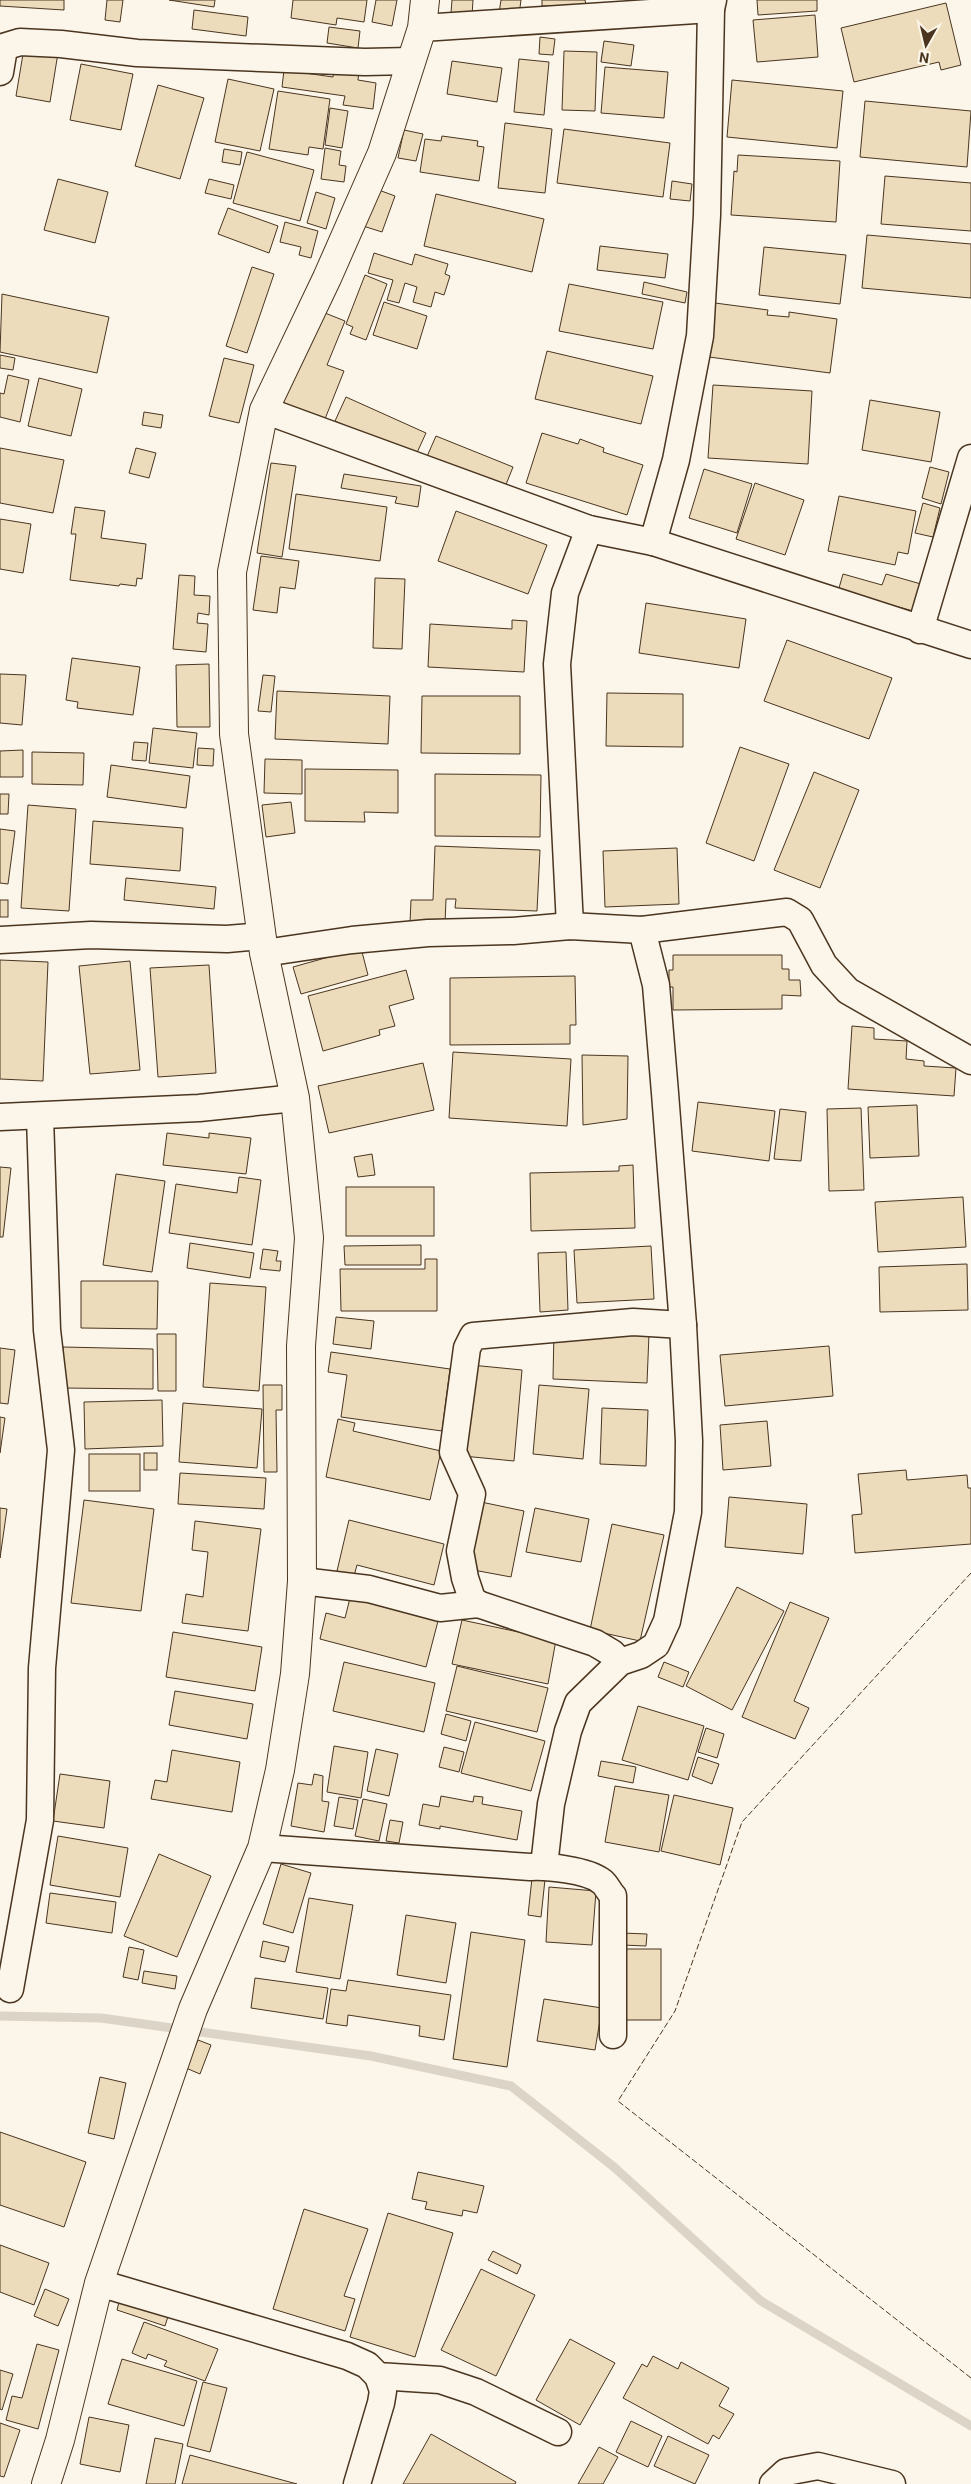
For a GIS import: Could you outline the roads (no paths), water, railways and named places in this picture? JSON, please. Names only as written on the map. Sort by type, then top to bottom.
[{"type":"street","points":[[46,2484],[60,2440],[99,2284],[193,2009],[262,1848],[280,1770],[295,1674],[302,1581],[301,1346],[308,1238],[295,1098],[262,944],[234,734],[232,572],[264,410],[327,278],[382,152],[422,28],[425,0]]},
{"type":"street","points":[[422,28],[712,5],[707,215],[700,336],[676,460],[653,542]]},
{"type":"street","points":[[1,56],[20,42],[61,44],[137,53],[365,62],[410,61]]},
{"type":"street","points":[[264,410],[589,529],[653,542],[971,645]]},
{"type":"street","points":[[920,630],[971,458]]},
{"type":"street","points":[[570,926],[557,664],[565,593],[589,529]]},
{"type":"street","points":[[0,940],[91,936],[228,939],[262,944],[513,932],[570,926],[642,930],[787,912],[800,920],[824,965],[848,991],[971,1062]]},
{"type":"street","points":[[544,1866],[551,1804],[568,1730],[578,1703],[620,1662],[641,1655],[656,1645],[667,1621],[688,1512],[689,1440],[683,1325],[656,985],[642,930]]},
{"type":"street","points":[[0,1117],[40,1117],[199,1108],[295,1098]]},
{"type":"street","points":[[10,1989],[40,1820],[42,1668],[61,1450],[47,1330],[40,1117]]},
{"type":"street","points":[[620,1662],[612,1653],[595,1643],[478,1604],[472,1599],[465,1578],[460,1552],[472,1494],[453,1452],[467,1348],[473,1336],[633,1322],[683,1325]]},
{"type":"street","points":[[302,1581],[369,1588],[440,1608],[478,1604]]},
{"type":"street","points":[[262,1848],[521,1867],[544,1866],[586,1875],[601,1881],[613,1896],[612,2035]]},
{"type":"street","points":[[99,2284],[347,2356],[367,2365],[378,2376],[383,2391],[357,2484]]},
{"type":"street","points":[[378,2376],[440,2380],[476,2392],[558,2432]]},
{"type":"street","points":[[773,2484],[786,2472],[818,2466],[892,2484]]},
{"type":"waterway","points":[[0,2016],[101,2018],[371,2056],[511,2086],[614,2167],[761,2301],[971,2426]]}]
